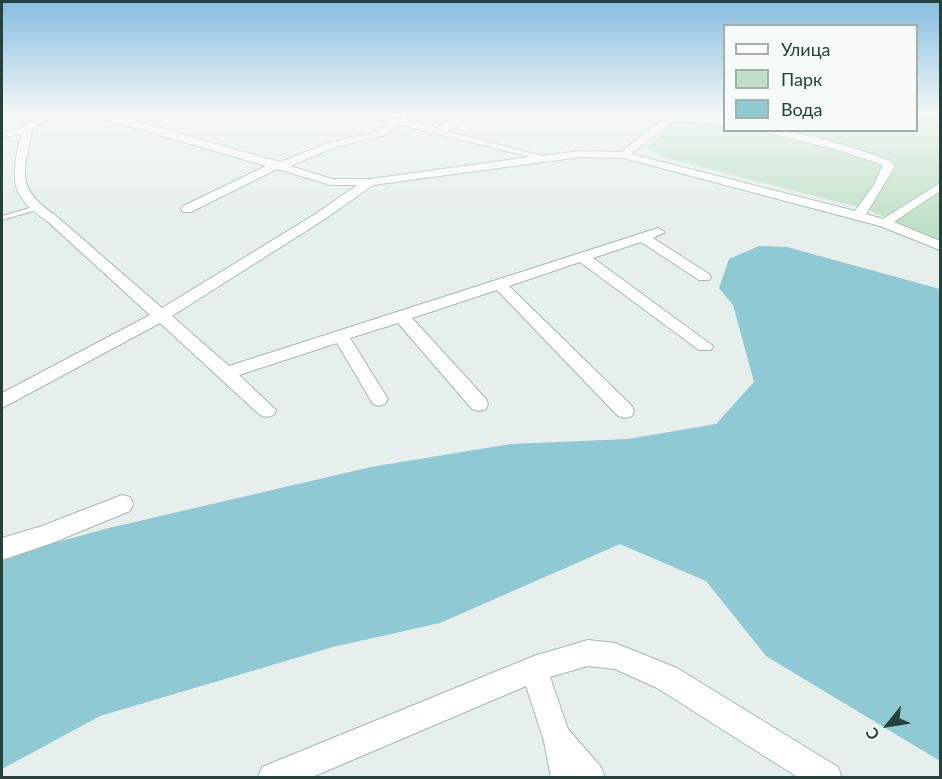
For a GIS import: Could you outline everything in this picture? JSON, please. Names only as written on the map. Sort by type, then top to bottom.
[{"type":"street","points":[[23,151],[18,178],[27,202],[51,218],[267,410]]},
{"type":"street","points":[[231,151],[331,182],[370,182],[580,154],[623,155],[859,215],[885,223],[940,246]]},
{"type":"street","points":[[187,208],[279,165],[315,151]]},
{"type":"street","points":[[520,151],[548,158]]},
{"type":"street","points":[[623,155],[628,151]]},
{"type":"street","points":[[857,151],[871,155],[890,166],[873,197],[859,215]]},
{"type":"street","points":[[2,401],[161,316],[321,216],[370,182]]},
{"type":"street","points":[[885,223],[940,186]]},
{"type":"street","points":[[227,373],[651,234],[704,278]]},
{"type":"street","points":[[582,257],[705,346]]},
{"type":"street","points":[[499,284],[626,411]]},
{"type":"street","points":[[400,315],[479,404]]},
{"type":"street","points":[[340,335],[380,399]]},
{"type":"street","points":[[2,549],[44,536],[122,504]]},
{"type":"street","points":[[273,777],[534,669],[588,653],[615,656],[667,678],[827,777]]},
{"type":"street","points":[[534,669],[557,738],[566,777]]},
{"type":"street","points":[[557,738],[590,777]]},
{"type":"lane","points":[[2,218],[36,209]]},
{"type":"green space","points":[[653,151],[940,151],[940,240],[866,209],[666,158]]},
{"type":"water","points":[[759,246],[787,247],[940,289],[940,761],[766,656],[706,581],[620,544],[440,623],[333,647],[100,716],[2,769],[2,557],[109,528],[371,467],[511,444],[628,439],[716,424],[754,382],[733,305],[719,288],[729,259]]}]
